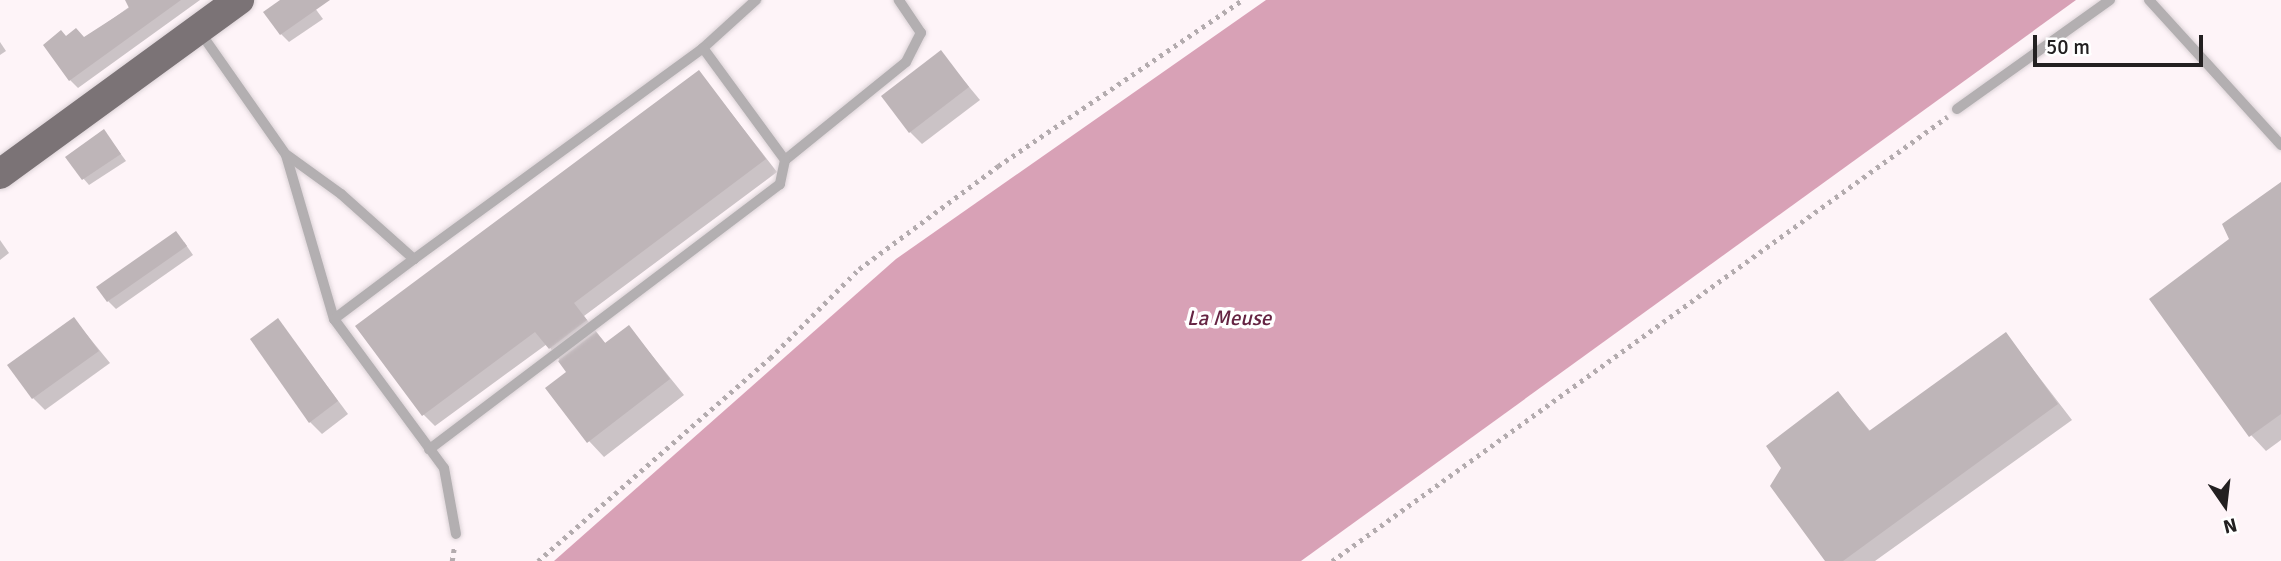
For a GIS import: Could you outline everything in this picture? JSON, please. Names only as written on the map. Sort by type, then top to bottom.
[{"type":"main road","points":[[0,174],[239,0]]},
{"type":"lane","points":[[334,319],[703,48],[756,0]]},
{"type":"lane","points":[[429,449],[780,184],[785,160],[906,62],[921,33],[899,0]]},
{"type":"lane","points":[[1958,110],[2110,0]]},
{"type":"lane","points":[[2149,0],[2281,145]]},
{"type":"lane","points":[[198,30],[286,155],[334,319],[444,468],[456,534]]},
{"type":"lane","points":[[703,48],[785,160]]},
{"type":"lane","points":[[286,155],[341,194],[414,259]]},
{"type":"path","points":[[538,561],[770,358],[859,269],[998,166],[1062,127],[1242,0]]},
{"type":"path","points":[[1332,561],[1958,110]]},
{"type":"water","name":"La Meuse","points":[[1266,0],[2076,0],[1301,561],[554,561],[896,259]]},
{"type":"building","points":[[125,0],[181,0],[69,81],[43,45],[61,30],[66,36],[76,28],[84,37],[129,8]]},
{"type":"building","points":[[280,0],[330,0],[280,35],[263,12]]},
{"type":"building","points":[[941,50],[969,87],[909,133],[881,96]]},
{"type":"building","points":[[699,70],[766,159],[574,303],[587,320],[549,349],[535,332],[422,416],[355,326]]},
{"type":"building","points":[[104,129],[121,154],[82,180],[65,157]]},
{"type":"building","points":[[2281,182],[2281,414],[2249,437],[2149,299],[2229,239],[2222,224]]},
{"type":"building","points":[[176,231],[187,246],[107,302],[96,287]]},
{"type":"building","points":[[74,317],[99,351],[32,399],[7,365]]},
{"type":"building","points":[[278,318],[338,401],[309,423],[250,339]]},
{"type":"building","points":[[629,325],[670,379],[587,443],[545,388],[566,372],[558,361],[596,332],[605,343]]},
{"type":"building","points":[[2006,332],[2058,404],[1843,561],[1825,561],[1770,486],[1781,468],[1766,446],[1838,391],[1869,431]]}]
